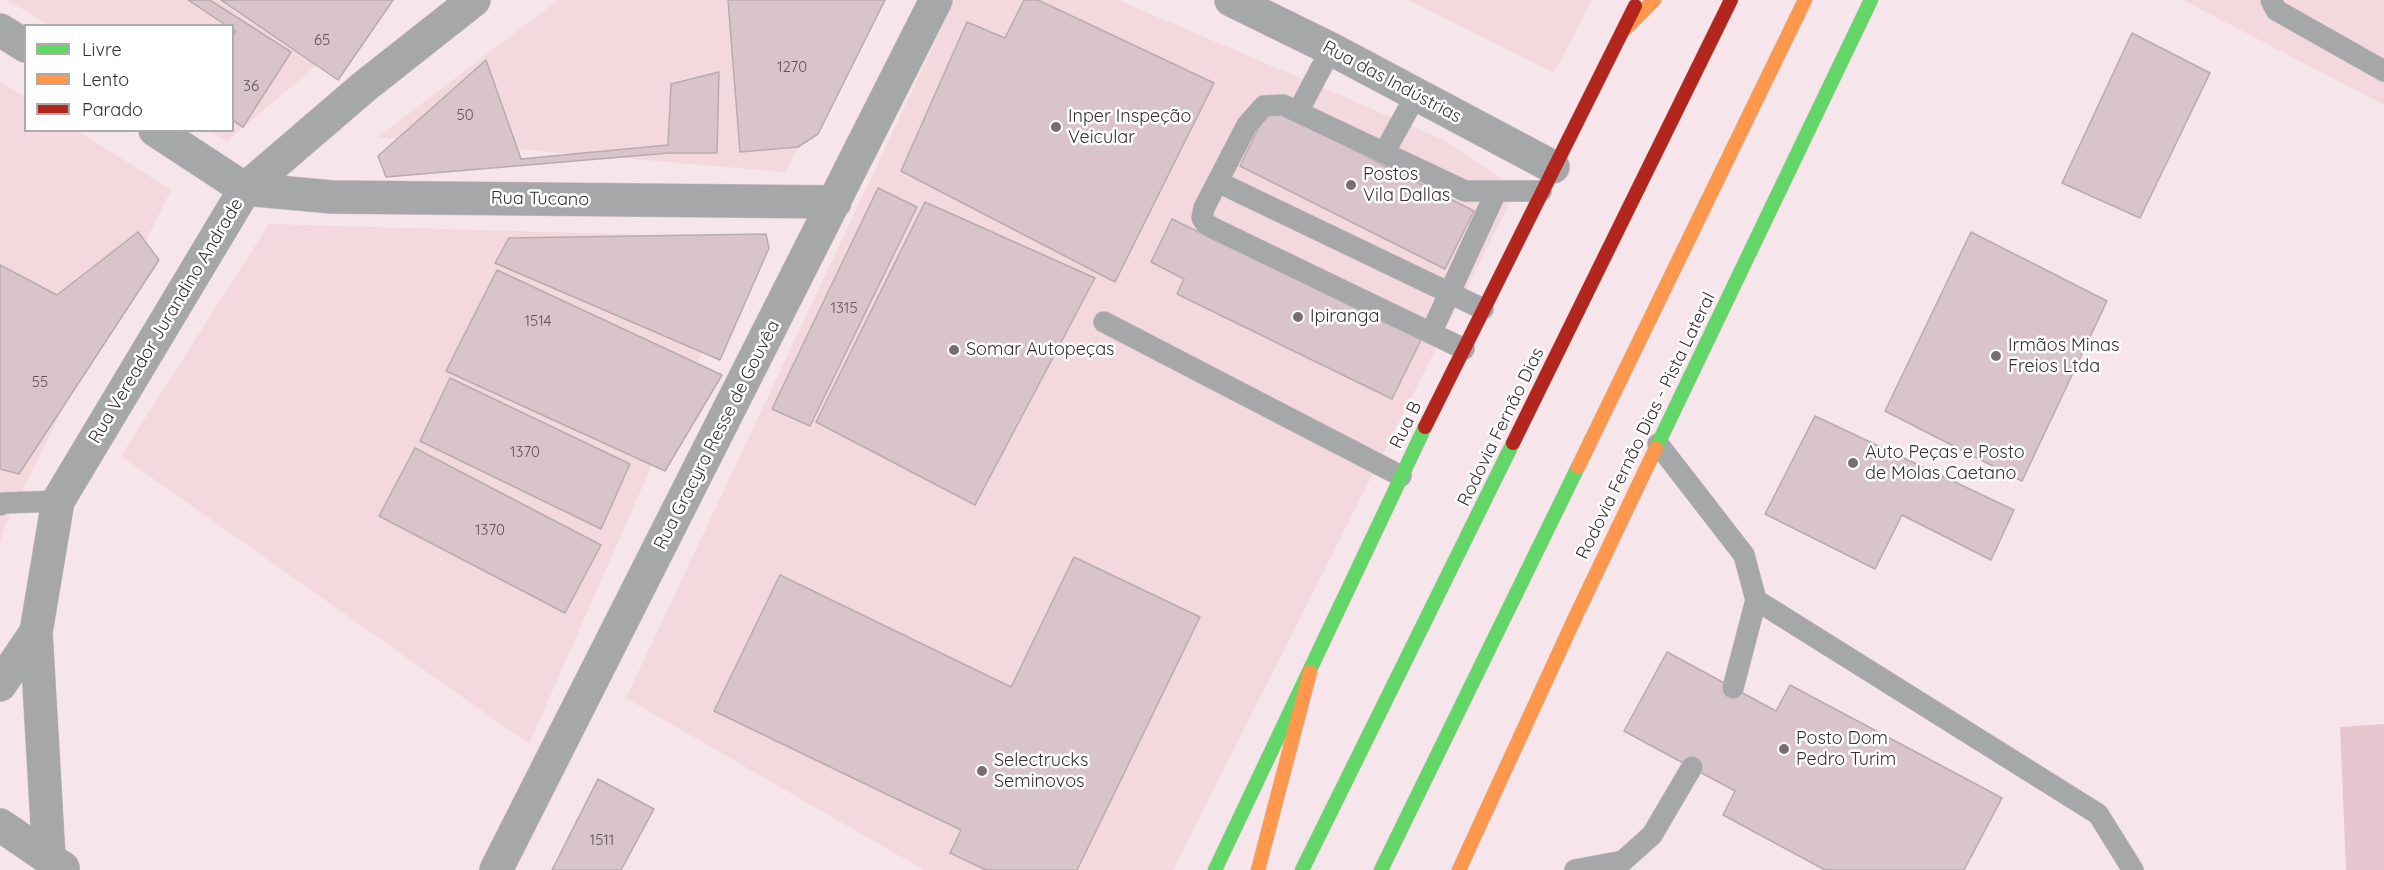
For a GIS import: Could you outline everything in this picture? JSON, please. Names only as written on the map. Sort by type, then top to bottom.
[{"type":"main road","name":"Rua B","points":[[1215,870],[1401,476],[1638,0]]},
{"type":"main road","points":[[1622,32],[1654,0]]},
{"type":"main road","name":"Rodovia Fernão Dias","points":[[1302,870],[1731,0]]},
{"type":"main road","points":[[1381,870],[1805,0]]},
{"type":"main road","name":"Rodovia Fernão Dias - Pista Lateral","points":[[1458,870],[1568,633],[1871,0]]},
{"type":"main road","points":[[1258,870],[1310,672]]},
{"type":"street","name":"Rua Vereador Jurandino Andrade","points":[[58,864],[36,632],[58,501],[245,189],[365,86],[474,0]]},
{"type":"street","name":"Rua Gracyra Resse de Gouvêa","points":[[496,870],[836,202],[936,0]]},
{"type":"street","name":"Rua das Indústrias","points":[[1231,0],[1331,49],[1416,95],[1547,179]]},
{"type":"street","points":[[0,30],[24,45]]},
{"type":"street","points":[[158,132],[245,189]]},
{"type":"street","name":"Rua Tucano","points":[[245,189],[332,197],[836,202]]},
{"type":"street","name":"Rua Vereador Jurandino Andrade","points":[[0,685],[36,632]]},
{"type":"street","points":[[0,825],[58,864]]},
{"type":"lane","points":[[2271,0],[2276,10],[2384,71]]},
{"type":"lane","points":[[1298,112],[1331,49]]},
{"type":"lane","points":[[1384,153],[1416,95]]},
{"type":"lane","points":[[1464,349],[1206,224],[1202,218],[1204,208],[1247,125],[1264,106],[1282,105],[1465,191],[1496,192],[1547,179]]},
{"type":"lane","points":[[1218,182],[1483,309]]},
{"type":"lane","points":[[1431,333],[1496,192]]},
{"type":"lane","points":[[1104,322],[1401,476]]},
{"type":"lane","points":[[1658,444],[1744,555],[1756,600],[1733,688]]},
{"type":"lane","points":[[0,505],[58,501]]},
{"type":"lane","points":[[1756,600],[2098,814],[2133,870]]},
{"type":"lane","points":[[1575,870],[1623,861],[1638,848],[1652,835],[1692,767]]},
{"type":"shaded area","points":[[8,0],[394,0],[227,141],[212,132],[234,132],[234,24],[46,24]]},
{"type":"shaded area","points":[[558,0],[880,0],[785,172],[378,137]]},
{"type":"shaded area","points":[[955,0],[1118,0],[1444,140],[1517,188],[1173,870],[924,870],[626,698]]},
{"type":"shaded area","points":[[1408,0],[1592,0],[1554,73]]},
{"type":"shaded area","points":[[2183,0],[2384,0],[2384,105]]},
{"type":"shaded area","points":[[0,81],[24,96],[24,132],[80,132],[171,190],[5,525],[0,544]]},
{"type":"shaded area","points":[[269,224],[752,238],[529,744],[121,456]]},
{"type":"shaded area","points":[[2384,724],[2384,870],[2346,870],[2340,727]]},
{"type":"building","points":[[188,0],[210,0],[291,52],[243,127],[234,121],[234,34],[236,31],[234,24],[224,24]]},
{"type":"building","points":[[221,0],[393,0],[338,80]]},
{"type":"building","points":[[728,0],[885,0],[818,134],[798,147],[740,152]]},
{"type":"building","name":"Inper Inspeção Veicular","points":[[1024,0],[1038,0],[1214,83],[1115,282],[901,171],[967,22],[1005,38]]},
{"type":"building","points":[[2132,33],[2210,73],[2140,218],[2062,183]]},
{"type":"building","points":[[486,60],[521,159],[668,145],[671,84],[719,72],[717,153],[669,153],[386,177],[378,156]]},
{"type":"building","name":"Postos Vila Dallas","points":[[1269,107],[1474,211],[1445,269],[1240,166]]},
{"type":"building","points":[[878,188],[917,207],[810,426],[772,409]]},
{"type":"building","name":"Somar Autopeças","points":[[925,202],[1095,278],[975,505],[816,422]]},
{"type":"building","name":"Ipiranga","points":[[1172,219],[1421,340],[1392,399],[1177,294],[1184,279],[1151,262]]},
{"type":"building","points":[[138,232],[159,260],[19,474],[0,469],[0,265],[57,295]]},
{"type":"building","name":"Irmãos Minas Freios Ltda","points":[[1971,232],[2107,301],[2022,481],[1885,411]]},
{"type":"building","points":[[766,234],[769,248],[720,360],[495,263],[509,238]]},
{"type":"building","points":[[497,270],[722,375],[665,471],[446,371]]},
{"type":"building","points":[[450,378],[630,464],[601,529],[420,441]]},
{"type":"building","name":"Auto Peças e Posto de Molas Caetano","points":[[1815,416],[2014,510],[1991,560],[1902,515],[1875,569],[1765,514]]},
{"type":"building","points":[[415,448],[601,545],[565,613],[379,516]]},
{"type":"building","name":"Selectrucks Seminovos","points":[[1074,557],[1200,617],[1077,870],[986,870],[950,853],[961,830],[714,711],[780,575],[1011,687]]},
{"type":"building","name":"Posto Dom Pedro Turim","points":[[1667,652],[1776,711],[1790,685],[2002,798],[1964,870],[1825,870],[1723,815],[1735,791],[1624,731]]},
{"type":"building","points":[[598,779],[654,809],[621,870],[552,870]]},
{"type":"traffic: fast","points":[[1656,448],[1871,0]]},
{"type":"traffic: fast","points":[[1215,870],[1425,427]]},
{"type":"traffic: fast","points":[[1302,870],[1513,443]]},
{"type":"traffic: fast","points":[[1381,870],[1578,467]]},
{"type":"traffic: slow","points":[[1622,32],[1654,0]]},
{"type":"traffic: slow","points":[[1578,467],[1805,0]]},
{"type":"traffic: slow","points":[[1459,870],[1656,448]]},
{"type":"traffic: slow","points":[[1258,870],[1310,672]]},
{"type":"traffic: jam","points":[[1513,443],[1731,0]]},
{"type":"traffic: jam","points":[[1425,427],[1635,6]]},
{"type":"place","name":"Inper Inspeção Veicular","points":[[1056,127]]},
{"type":"place","name":"Postos Vila Dallas","points":[[1351,185]]},
{"type":"place","name":"Ipiranga","points":[[1298,317]]},
{"type":"place","name":"Somar Autopeças","points":[[954,350]]},
{"type":"place","name":"Irmãos Minas Freios Ltda","points":[[1996,356]]},
{"type":"place","name":"Auto Peças e Posto de Molas Caetano","points":[[1853,463]]},
{"type":"place","name":"Posto Dom Pedro Turim","points":[[1784,749]]},
{"type":"place","name":"Selectrucks Seminovos","points":[[982,771]]}]
